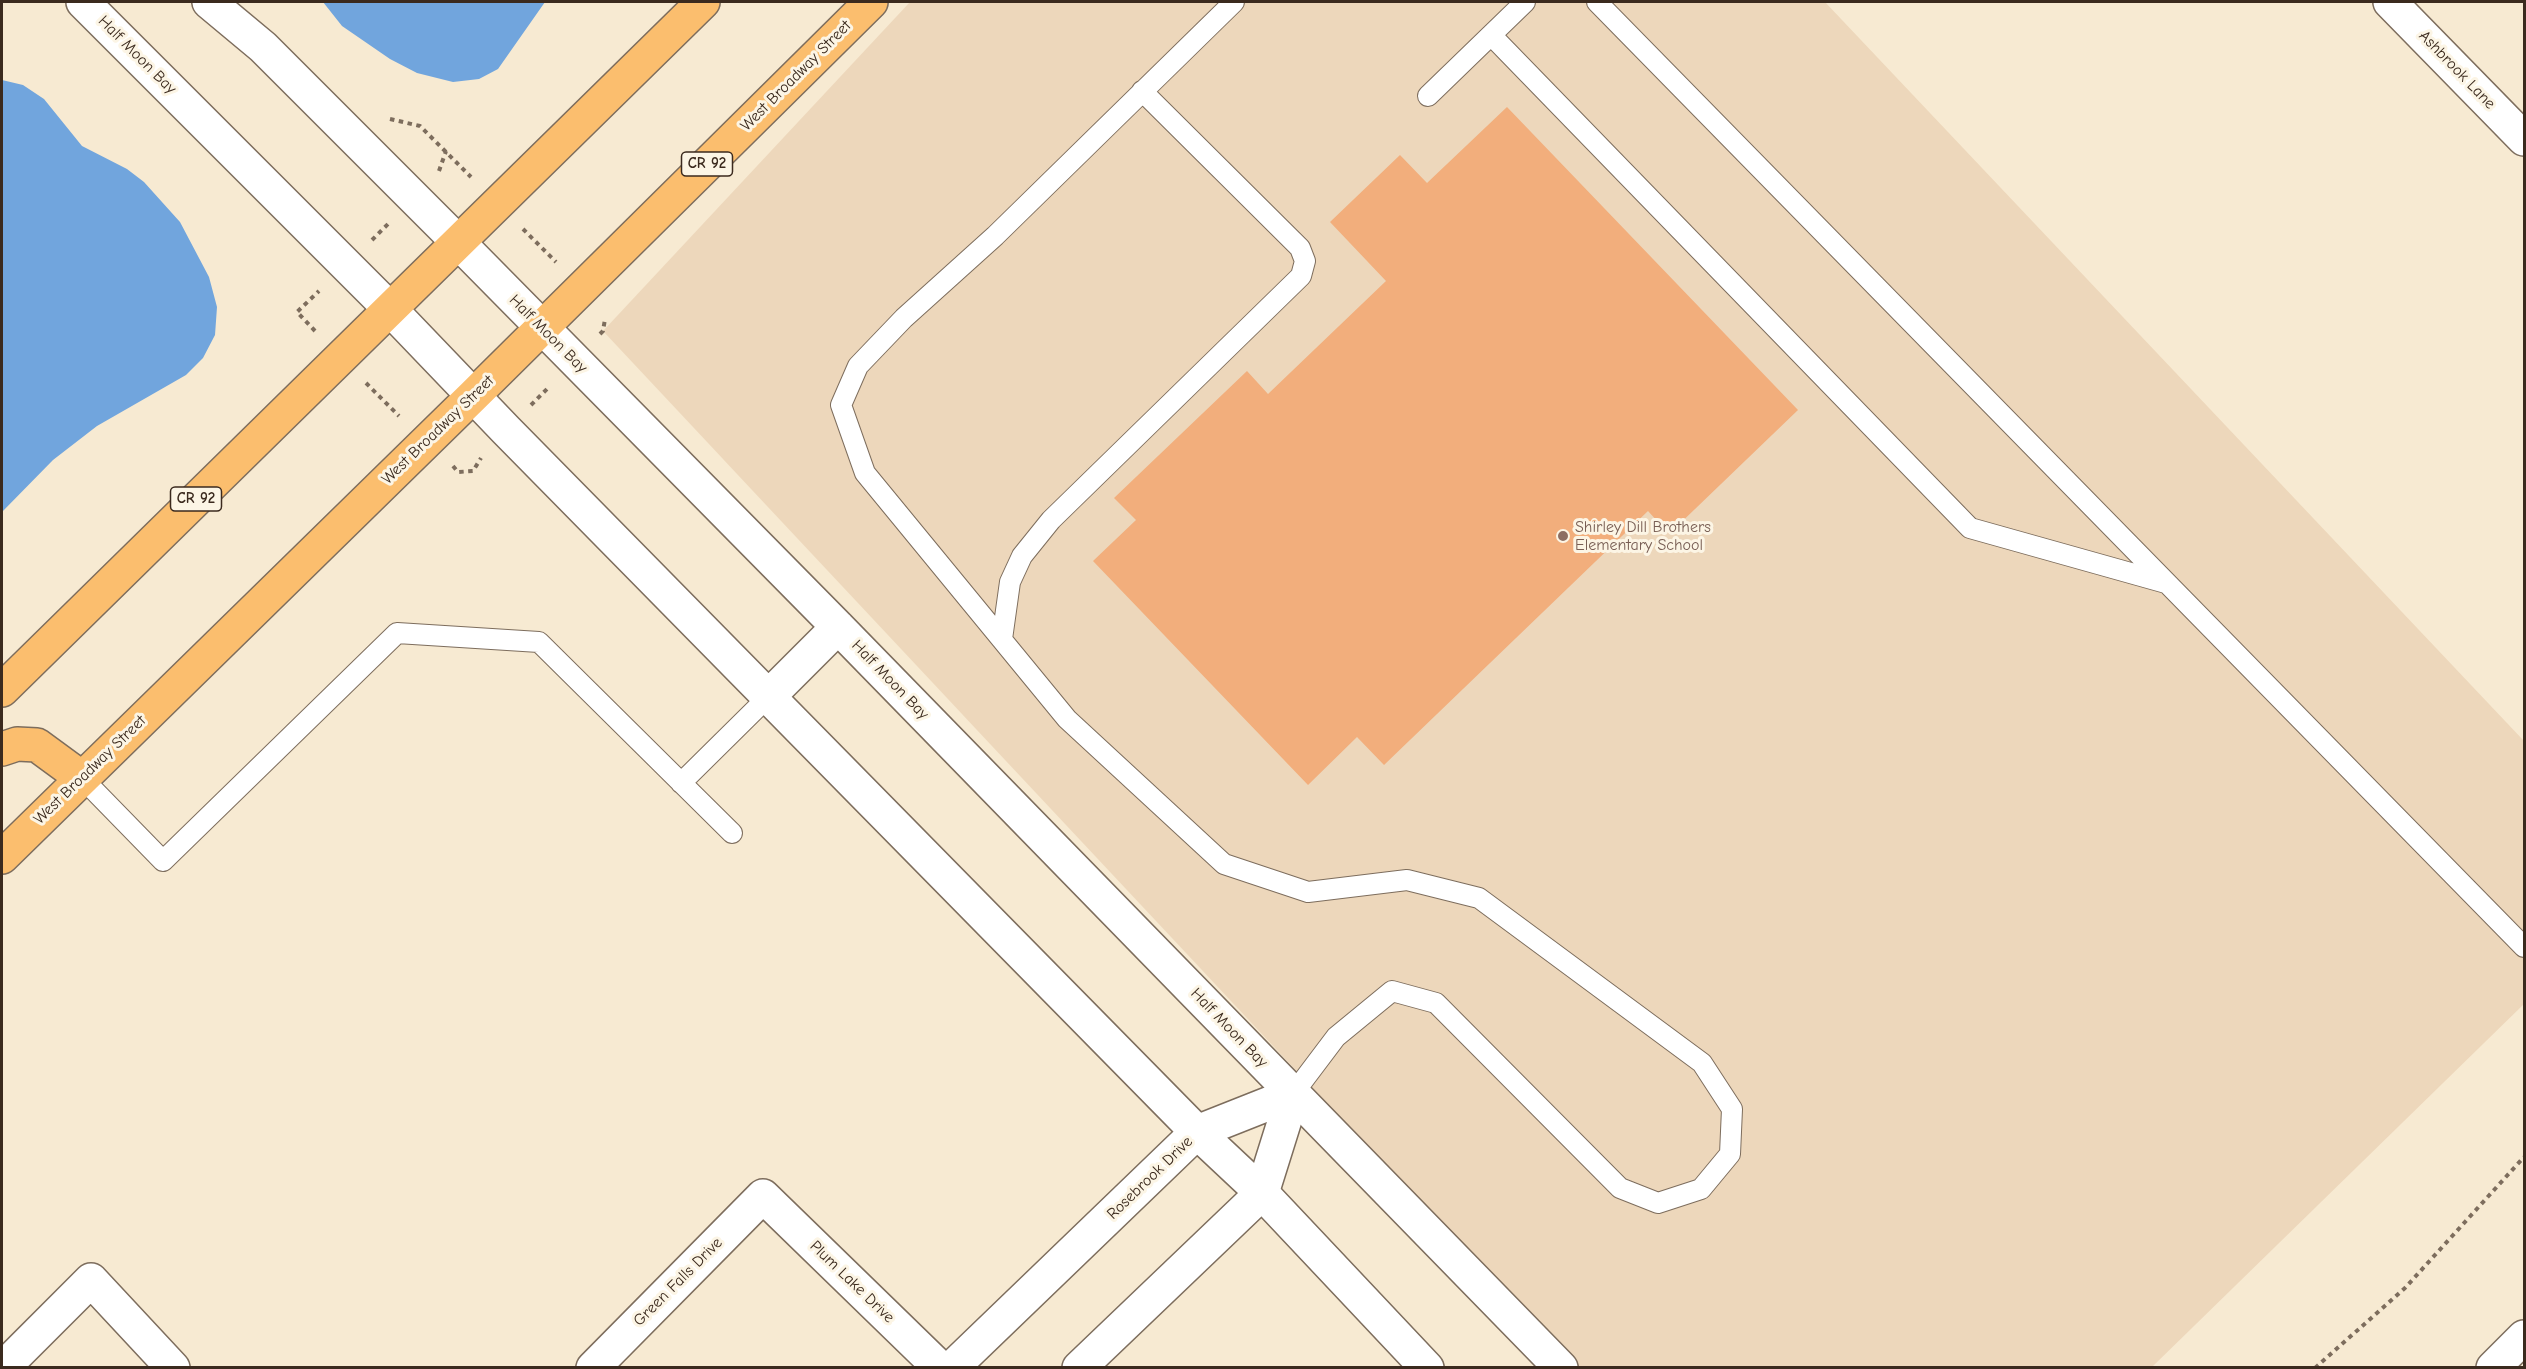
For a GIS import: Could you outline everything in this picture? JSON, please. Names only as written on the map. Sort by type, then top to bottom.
[{"type":"main road","name":"CR 92","points":[[2,690],[703,2]]},
{"type":"main road","name":"West Broadway Street","points":[[2,857],[543,328],[871,2]]},
{"type":"main road","points":[[2,749],[17,744],[37,745],[82,778]]},
{"type":"street","name":"Half Moon Bay","points":[[84,2],[390,309],[506,430],[1197,1132],[1262,1193],[1427,1368]]},
{"type":"street","name":"Half Moon Bay","points":[[209,2],[263,47],[576,361],[1561,1368]]},
{"type":"street","name":"Ashbrook Lane","points":[[2390,2],[2524,139]]},
{"type":"street","points":[[768,697],[838,627]]},
{"type":"street","points":[[1079,1368],[1262,1193],[1293,1094]]},
{"type":"street","name":"Rosebrook Drive","points":[[952,1368],[1197,1132],[1293,1094]]},
{"type":"street","name":"Green Falls Drive","points":[[593,1368],[763,1196]]},
{"type":"street","name":"Plum Lake Drive","points":[[763,1196],[940,1368]]},
{"type":"street","points":[[3,1368],[91,1280],[173,1368]]},
{"type":"street","points":[[2493,1368],[2524,1337]]},
{"type":"lane","points":[[1234,2],[995,236],[904,318],[858,366],[841,405],[865,473],[1067,719],[1224,864],[1308,892],[1407,880],[1479,898],[1702,1063],[1732,1109],[1730,1154],[1701,1189],[1658,1203],[1620,1188],[1436,1003],[1392,991],[1336,1037],[1293,1094]]},
{"type":"lane","points":[[1428,96],[1525,2]]},
{"type":"lane","points":[[1597,2],[2524,947]]},
{"type":"lane","points":[[1491,35],[1970,528],[2168,584]]},
{"type":"lane","points":[[1002,639],[1010,582],[1022,556],[1051,520],[1301,276],[1305,261],[1300,248],[1142,91]]},
{"type":"lane","points":[[82,778],[163,861],[397,633],[539,642],[732,833]]},
{"type":"lane","points":[[681,783],[768,697]]},
{"type":"path","points":[[447,152],[605,313],[603,331],[506,430],[473,471],[458,472],[340,358],[297,312],[414,199],[437,175],[447,152]]},
{"type":"path","points":[[2315,1368],[2405,1288],[2524,1157]]},
{"type":"shaded area","name":"Shirley Dill Brothers Elementary School","points":[[910,2],[1825,2],[2524,741],[2524,1004],[2152,1367],[1574,1367],[603,331]]},
{"type":"water","points":[[323,2],[545,2],[498,69],[479,79],[453,82],[417,73],[390,59],[342,26]]},
{"type":"water","points":[[2,80],[23,85],[44,99],[82,146],[127,169],[144,182],[180,222],[209,277],[217,307],[215,335],[203,358],[186,375],[97,426],[53,460],[2,512]]},
{"type":"building","name":"Shirley Dill Brothers Elementary School","points":[[1507,107],[1798,410],[1669,534],[1648,511],[1384,765],[1357,737],[1308,785],[1093,561],[1136,520],[1114,498],[1247,371],[1268,394],[1386,281],[1330,222],[1400,155],[1427,183]]},
{"type":"place","name":"Shirley Dill Brothers Elementary School","points":[[1563,536]]}]
